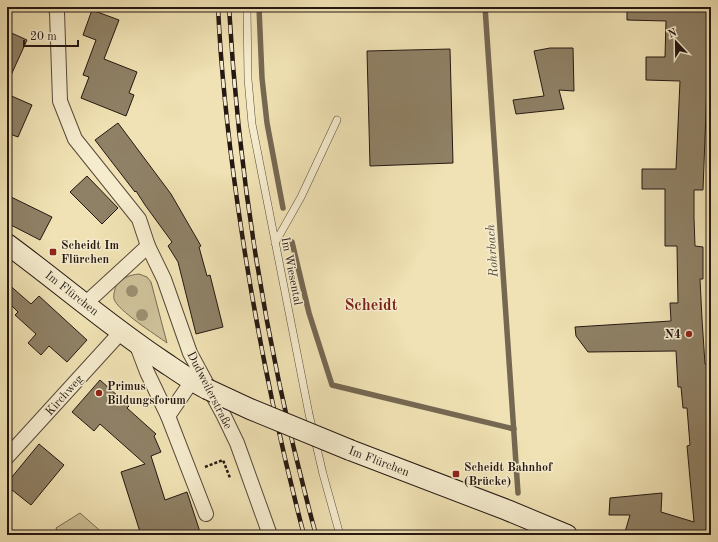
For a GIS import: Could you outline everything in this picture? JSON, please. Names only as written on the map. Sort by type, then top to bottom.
[{"type":"street","name":"Dudweilerstraße","points":[[55,7],[57,12],[60,101],[75,140],[138,219],[148,246],[164,279],[190,352],[237,444],[270,535]]},
{"type":"street","name":"Im Flürchen","points":[[7,244],[128,338],[200,385],[250,409],[350,450],[507,510],[567,535]]},
{"type":"street","points":[[85,304],[148,246]]},
{"type":"street","points":[[128,338],[147,372],[168,416],[206,514]]},
{"type":"street","name":"Kirchweg","points":[[7,457],[128,338]]},
{"type":"street","points":[[168,416],[200,385]]},
{"type":"lane","name":"Im Wiesental","points":[[247,7],[248,79],[252,124],[309,414],[323,474],[340,535]]},
{"type":"lane","points":[[275,243],[301,197],[337,120]]},
{"type":"path","points":[[205,468],[223,460],[230,478]]},
{"type":"shaded area","points":[[139,274],[147,277],[151,282],[167,343],[129,316],[114,299],[114,292],[117,284],[127,277]]},
{"type":"shaded area","points":[[80,513],[105,535],[59,535],[56,528]]},
{"type":"building","points":[[627,7],[708,7],[708,59],[703,190],[694,190],[694,218],[695,246],[703,247],[703,279],[700,279],[705,364],[708,364],[711,405],[711,535],[637,535],[625,532],[630,515],[609,515],[610,498],[662,493],[661,512],[694,522],[687,446],[690,445],[687,408],[683,408],[681,387],[678,387],[676,351],[588,352],[576,336],[575,327],[671,321],[670,303],[678,303],[677,246],[665,246],[665,189],[642,189],[642,169],[676,169],[680,81],[646,80],[646,57],[665,57],[666,21],[627,20]]},
{"type":"building","points":[[92,10],[119,20],[104,59],[137,72],[129,93],[134,95],[126,116],[81,98],[89,77],[83,75],[96,40],[83,35]]},
{"type":"building","points":[[7,31],[27,40],[7,84]]},
{"type":"building","points":[[550,48],[573,48],[574,91],[559,90],[564,109],[516,114],[513,100],[544,96],[534,51]]},
{"type":"building","points":[[450,49],[453,163],[370,166],[367,51]]},
{"type":"building","points":[[7,94],[32,105],[18,137],[7,133]]},
{"type":"building","points":[[118,123],[171,194],[201,246],[199,247],[207,276],[210,275],[223,327],[196,334],[178,262],[168,246],[172,242],[136,191],[135,192],[95,140]]},
{"type":"building","points":[[87,176],[118,208],[102,224],[70,192]]},
{"type":"building","points":[[7,195],[52,217],[40,240],[7,223]]},
{"type":"building","points":[[7,283],[31,304],[39,296],[87,340],[67,362],[49,346],[41,355],[28,343],[36,334],[15,315],[18,312],[7,301]]},
{"type":"building","points":[[100,380],[129,406],[127,408],[156,434],[154,436],[161,452],[151,456],[165,500],[187,492],[201,535],[141,535],[121,472],[145,464],[100,424],[94,431],[72,412]]},
{"type":"building","points":[[39,444],[64,465],[31,505],[7,486],[7,483]]},
{"type":"waterway","points":[[259,7],[262,78],[267,123],[283,208]]},
{"type":"waterway","name":"Rohrbach","points":[[485,7],[518,493]]},
{"type":"waterway","points":[[292,242],[309,313],[332,385],[514,429]]},
{"type":"railway","points":[[218,7],[228,128],[250,285],[274,410],[304,535]]},
{"type":"railway","points":[[229,7],[240,140],[259,273],[270,339],[284,405],[316,535]]},
{"type":"place","name":"Scheidt Im Flürchen","points":[[53,252]]},
{"type":"place","name":"N4","points":[[689,334]]},
{"type":"place","name":"Primus Bildungsforum","points":[[99,393]]},
{"type":"place","name":"Scheidt Bahnhof (Brücke)","points":[[456,474]]},
{"type":"district","name":"Scheidt","points":[[371,304]]}]
